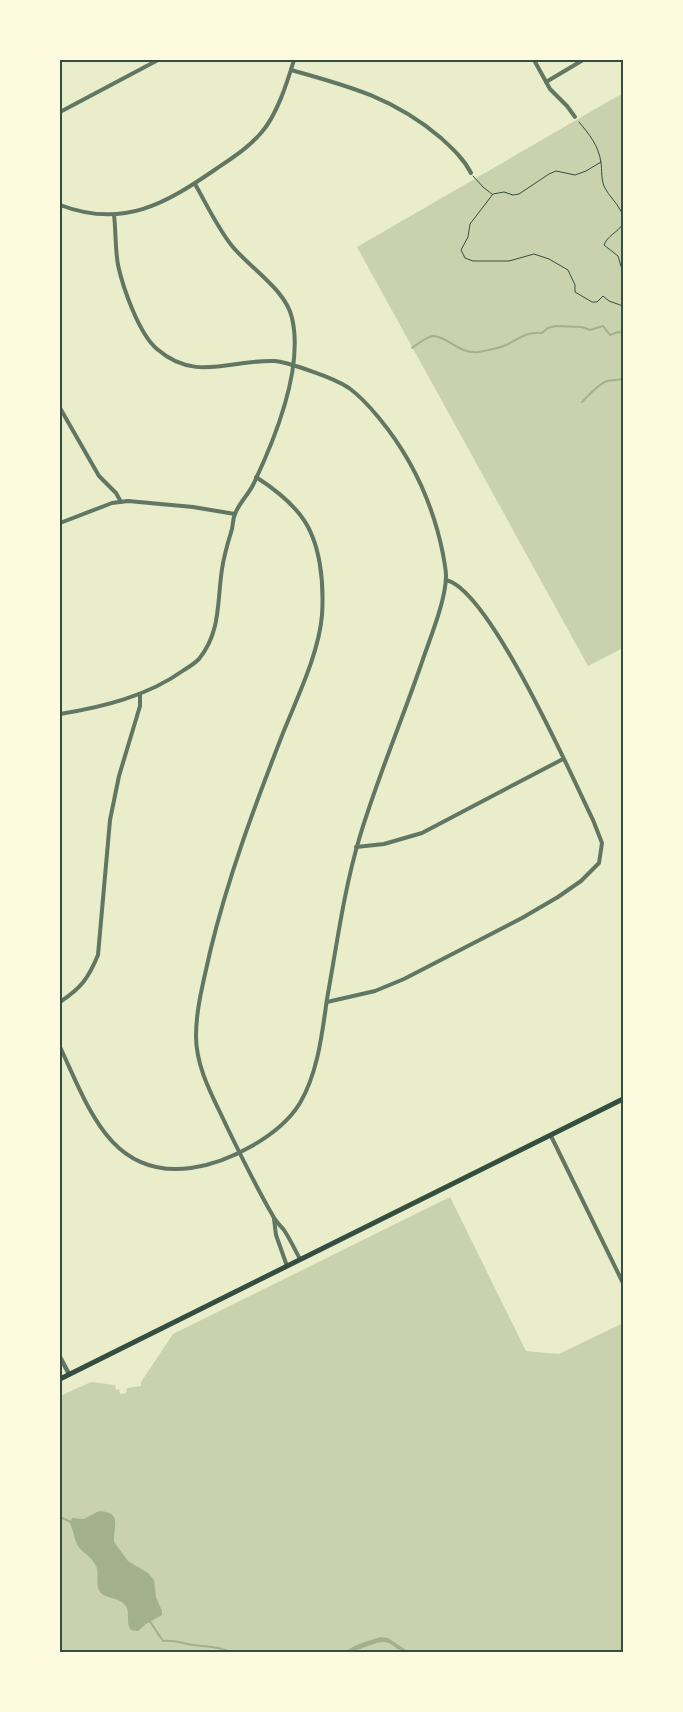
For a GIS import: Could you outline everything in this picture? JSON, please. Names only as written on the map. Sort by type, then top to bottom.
[{"type":"main road","points":[[60,1379],[623,1099]]},
{"type":"street","points":[[60,112],[158,60]]},
{"type":"street","points":[[60,205],[83,213],[114,215],[140,211],[160,204],[195,184],[233,158],[262,132],[280,100],[294,60]]},
{"type":"street","points":[[534,60],[546,82],[575,117]]},
{"type":"street","points":[[546,82],[583,60]]},
{"type":"street","points":[[291,70],[349,86],[393,104],[429,128],[452,148],[471,173]]},
{"type":"street","points":[[60,714],[98,707],[140,694],[164,682],[198,660],[213,636],[222,568],[234,514],[256,477],[280,421],[293,364],[292,316],[286,302],[224,235],[195,184]]},
{"type":"street","points":[[60,1047],[92,1114],[104,1134],[119,1149],[132,1158],[162,1168],[187,1168],[209,1165],[240,1152],[268,1135],[298,1105],[313,1070],[321,1037],[346,888],[356,847],[407,709],[444,594],[446,580],[442,554],[428,499],[419,479],[394,438],[357,394],[329,377],[293,364],[277,361],[257,361],[219,368],[199,368],[184,365],[154,347],[138,322],[121,276],[118,265],[114,215]]},
{"type":"street","points":[[60,408],[99,476],[122,502]]},
{"type":"street","points":[[256,477],[279,493],[290,504],[302,517],[311,534],[317,556],[322,601],[321,618],[308,671],[248,825],[229,882],[206,969],[196,1022],[196,1039],[205,1080],[274,1219],[284,1231],[300,1260]]},
{"type":"street","points":[[60,522],[96,508],[128,500],[234,514]]},
{"type":"street","points":[[327,1002],[375,991],[404,979],[522,918],[558,897],[592,871],[599,862],[602,843],[593,820],[509,650],[460,587],[446,580]]},
{"type":"street","points":[[60,1002],[80,987],[90,974],[98,955],[110,820],[119,776],[140,706],[140,694]]},
{"type":"street","points":[[356,847],[404,840],[422,833],[563,759]]},
{"type":"street","points":[[551,1136],[623,1283]]},
{"type":"street","points":[[274,1219],[276,1236],[287,1266]]},
{"type":"street","points":[[60,1357],[69,1374]]},
{"type":"path","points":[[575,117],[594,140],[601,162],[604,184],[623,216]]},
{"type":"path","points":[[601,162],[576,175],[556,171],[519,194],[513,195],[504,192],[493,194],[470,224],[468,237],[461,250],[465,258],[473,261],[509,261],[534,254],[550,259],[568,270],[575,285],[575,292],[592,302],[597,302],[603,296],[623,306]]},
{"type":"path","points":[[471,173],[483,187],[493,194]]},
{"type":"path","points":[[623,224],[605,241],[604,245],[618,256],[623,273]]},
{"type":"shaded area","points":[[623,93],[623,648],[588,666],[357,247]]},
{"type":"shaded area","points":[[450,1197],[526,1351],[559,1354],[623,1323],[623,1652],[60,1652],[60,1396],[91,1382],[115,1385],[116,1390],[119,1389],[120,1394],[126,1393],[127,1388],[141,1386],[141,1382],[173,1334]]},
{"type":"shaded area","points":[[99,1511],[111,1514],[114,1517],[114,1542],[128,1561],[148,1573],[154,1580],[156,1597],[162,1615],[138,1631],[131,1630],[129,1627],[128,1611],[125,1605],[103,1595],[99,1590],[96,1566],[78,1546],[70,1524],[72,1518],[84,1519]]},
{"type":"shaded area","points":[[380,1637],[388,1638],[409,1652],[401,1651],[391,1644],[380,1642],[346,1652],[357,1645]]},
{"type":"waterway","points":[[412,348],[433,336],[443,338],[465,351],[479,352],[503,346],[527,334],[542,333],[548,328],[556,326],[582,327],[590,330],[603,326],[610,335],[618,332],[623,333]]},
{"type":"waterway","points":[[582,402],[604,382],[623,378]]},
{"type":"waterway","points":[[60,1517],[71,1522]]},
{"type":"waterway","points":[[149,1620],[163,1641],[217,1648],[230,1652]]}]
